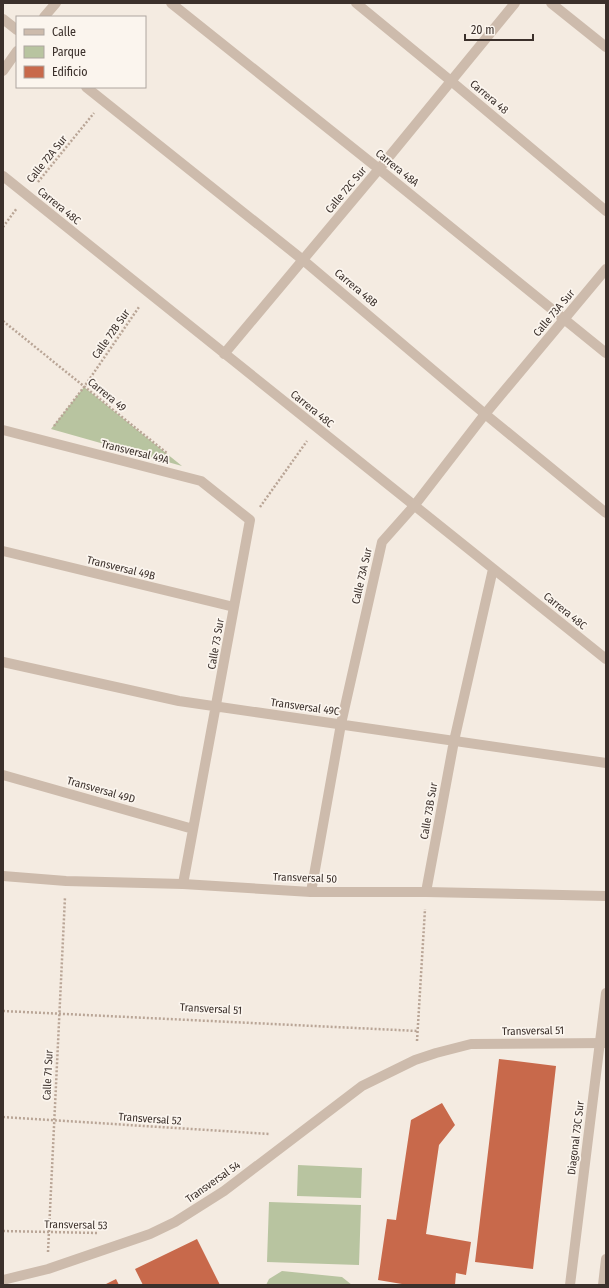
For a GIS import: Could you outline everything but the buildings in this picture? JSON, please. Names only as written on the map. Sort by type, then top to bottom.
[{"type":"street","points":[[45,16],[56,3]]},
{"type":"street","name":"Carrera 48A","points":[[171,3],[606,353]]},
{"type":"street","name":"Carrera 48","points":[[356,3],[452,80],[606,211]]},
{"type":"street","name":"Calle 72C Sur","points":[[224,354],[379,169],[515,3]]},
{"type":"street","points":[[551,3],[606,47]]},
{"type":"street","points":[[3,19],[16,29]]},
{"type":"street","points":[[3,71],[16,52]]},
{"type":"street","name":"Carrera 48B","points":[[87,88],[303,260],[485,414],[606,513]]},
{"type":"street","name":"Carrera 48C","points":[[3,176],[606,659]]},
{"type":"street","name":"Calle 73A Sur","points":[[311,892],[340,724],[382,542],[414,506],[485,414],[606,269]]},
{"type":"street","name":"Transversal 49A","points":[[3,430],[201,481],[250,520]]},
{"type":"street","name":"Calle 73 Sur","points":[[183,884],[217,706],[250,520]]},
{"type":"street","name":"Transversal 49B","points":[[3,551],[234,607]]},
{"type":"street","name":"Calle 73B Sur","points":[[426,892],[454,741],[493,569]]},
{"type":"street","name":"Transversal 49C","points":[[3,662],[179,701],[606,763]]},
{"type":"street","name":"Transversal 49D","points":[[3,775],[193,829]]},
{"type":"street","name":"Transversal 50","points":[[3,876],[66,881],[183,884],[311,892],[426,892],[606,896]]},
{"type":"street","name":"Diagonal 73C Sur","points":[[570,1285],[603,1043],[606,993]]},
{"type":"street","name":"Transversal 51","points":[[415,1060],[471,1044],[603,1043]]},
{"type":"street","name":"Transversal 54","points":[[3,1280],[48,1269],[150,1234],[175,1222],[224,1191],[362,1086],[415,1060]]},
{"type":"street","points":[[603,1285],[606,1259]]},
{"type":"path","name":"Calle 72A Sur","points":[[3,227],[103,101]]},
{"type":"path","name":"Calle 72B Sur","points":[[42,441],[84,387],[149,294]]},
{"type":"path","name":"Carrera 49","points":[[3,321],[170,456]]},
{"type":"path","points":[[250,520],[317,428]]},
{"type":"path","name":"Calle 71 Sur","points":[[48,1269],[48,1232],[66,881]]},
{"type":"path","points":[[415,1060],[426,892]]},
{"type":"path","name":"Transversal 51","points":[[3,1011],[418,1031]]},
{"type":"path","name":"Transversal 52","points":[[3,1117],[295,1136]]},
{"type":"path","name":"Transversal 53","points":[[3,1232],[103,1233]]},
{"type":"green space","points":[[84,387],[182,466],[51,429]]},
{"type":"green space","points":[[298,1165],[362,1168],[361,1198],[297,1196]]},
{"type":"green space","points":[[269,1202],[361,1205],[359,1265],[267,1262]]},
{"type":"green space","points":[[282,1271],[342,1277],[352,1285],[266,1285],[269,1279]]}]
